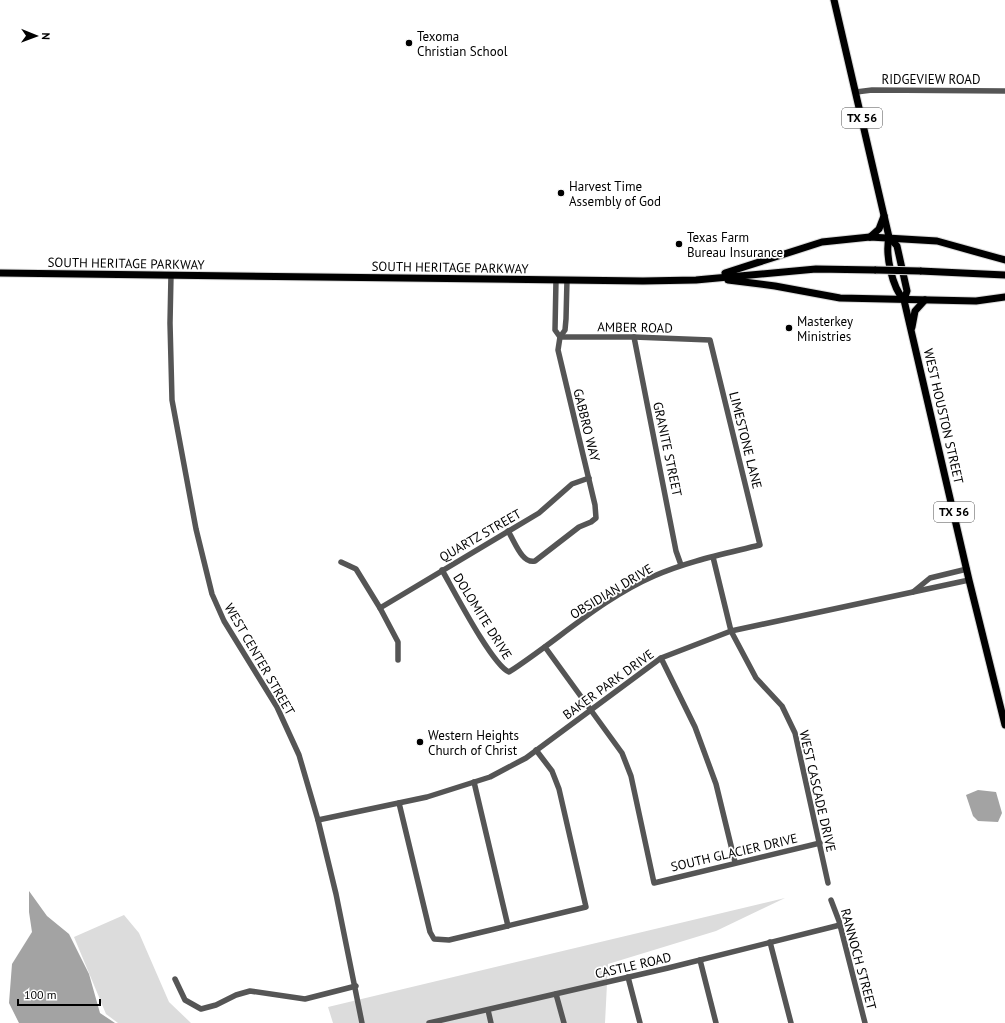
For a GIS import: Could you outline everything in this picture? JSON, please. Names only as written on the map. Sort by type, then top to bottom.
[{"type":"main road","name":"WEST HOUSTON STREET","points":[[834,0],[889,237],[887,248],[897,292],[904,300],[969,580],[1005,725]]},
{"type":"main road","points":[[870,237],[879,229],[884,216]]},
{"type":"main road","points":[[696,280],[736,271],[822,242],[870,237],[937,241],[1005,260]]},
{"type":"main road","name":"SOUTH HERITAGE PARKWAY","points":[[0,273],[643,282],[696,280],[816,270],[920,271],[1005,275]]},
{"type":"main road","points":[[696,280],[754,283],[840,298],[976,301],[1005,297]]},
{"type":"main road","points":[[911,329],[915,311],[925,300]]},
{"type":"street","name":"RIDGEVIEW ROAD","points":[[856,92],[872,90],[1005,91]]},
{"type":"street","name":"WEST CENTER STREET","points":[[171,275],[170,323],[172,400],[196,529],[212,594],[224,621],[277,707],[299,755],[318,820],[356,986],[362,1023]]},
{"type":"street","name":"GABBRO WAY","points":[[556,280],[555,330],[560,337]]},
{"type":"street","name":"GABBRO WAY","points":[[508,531],[523,559],[530,562],[535,561],[579,527],[596,518],[595,505],[589,478],[558,350],[560,337],[565,330],[567,280]]},
{"type":"street","name":"AMBER ROAD","points":[[560,337],[634,337],[710,340]]},
{"type":"street","name":"GRANITE STREET","points":[[634,337],[680,565]]},
{"type":"street","name":"LIMESTONE LANE","points":[[710,340],[760,545]]},
{"type":"street","name":"QUARTZ STREET","points":[[380,608],[538,513],[572,484],[589,478]]},
{"type":"street","name":"OBSIDIAN DRIVE","points":[[509,672],[591,614],[653,576],[680,565],[760,545]]},
{"type":"street","name":"WEST CASCADE DRIVE","points":[[713,557],[731,631],[756,678],[782,706],[795,733],[828,883]]},
{"type":"street","points":[[341,562],[356,569],[380,608],[398,642],[398,660]]},
{"type":"street","points":[[913,592],[930,578],[967,569]]},
{"type":"street","name":"DOLOMITE DRIVE","points":[[442,570],[486,645],[504,670],[509,672]]},
{"type":"street","name":"BAKER PARK DRIVE","points":[[318,820],[427,797],[490,777],[536,750],[661,658],[731,631],[969,580]]},
{"type":"street","points":[[545,647],[590,709]]},
{"type":"street","points":[[661,658],[695,727],[716,784],[735,862]]},
{"type":"street","name":"SOUTH GLACIER DRIVE","points":[[590,709],[622,753],[628,770],[654,883],[735,862],[820,843]]},
{"type":"street","points":[[399,803],[430,932],[434,939],[449,940],[586,907],[555,778],[536,750]]},
{"type":"street","points":[[474,782],[508,926]]},
{"type":"street","name":"RANNOCH STREET","points":[[831,900],[840,925],[865,1023]]},
{"type":"street","name":"CASTLE ROAD","points":[[429,1023],[628,978],[840,925]]},
{"type":"street","points":[[770,942],[791,1023]]},
{"type":"street","points":[[700,960],[716,1023]]},
{"type":"street","points":[[628,978],[640,1023]]},
{"type":"street","points":[[174,979],[185,1000],[201,1009],[216,1005],[236,995],[250,991],[305,999],[356,986]]},
{"type":"street","points":[[556,994],[564,1023]]},
{"type":"street","points":[[488,1010],[492,1023]]},
{"type":"shaded area","points":[[978,790],[996,792],[1002,813],[998,822],[978,821],[973,816],[966,795]]},
{"type":"shaded area","points":[[29,891],[47,916],[69,934],[89,974],[100,1013],[115,1023],[19,1023],[9,1003],[12,964],[32,932],[29,912]]},
{"type":"shaded area","points":[[785,898],[716,931],[608,964],[605,1023],[333,1023],[328,1007]]},
{"type":"shaded area","points":[[124,915],[139,933],[169,1002],[191,1023],[118,1023],[106,1014],[74,937]]},
{"type":"place","name":"Texoma Christian School","points":[[409,43]]},
{"type":"place","name":"Harvest Time Assembly of God","points":[[561,193]]},
{"type":"place","name":"Texas Farm Bureau Insurance","points":[[679,244]]},
{"type":"place","name":"Masterkey Ministries","points":[[789,328]]},
{"type":"place","name":"Western Heights Church of Christ","points":[[420,742]]}]
